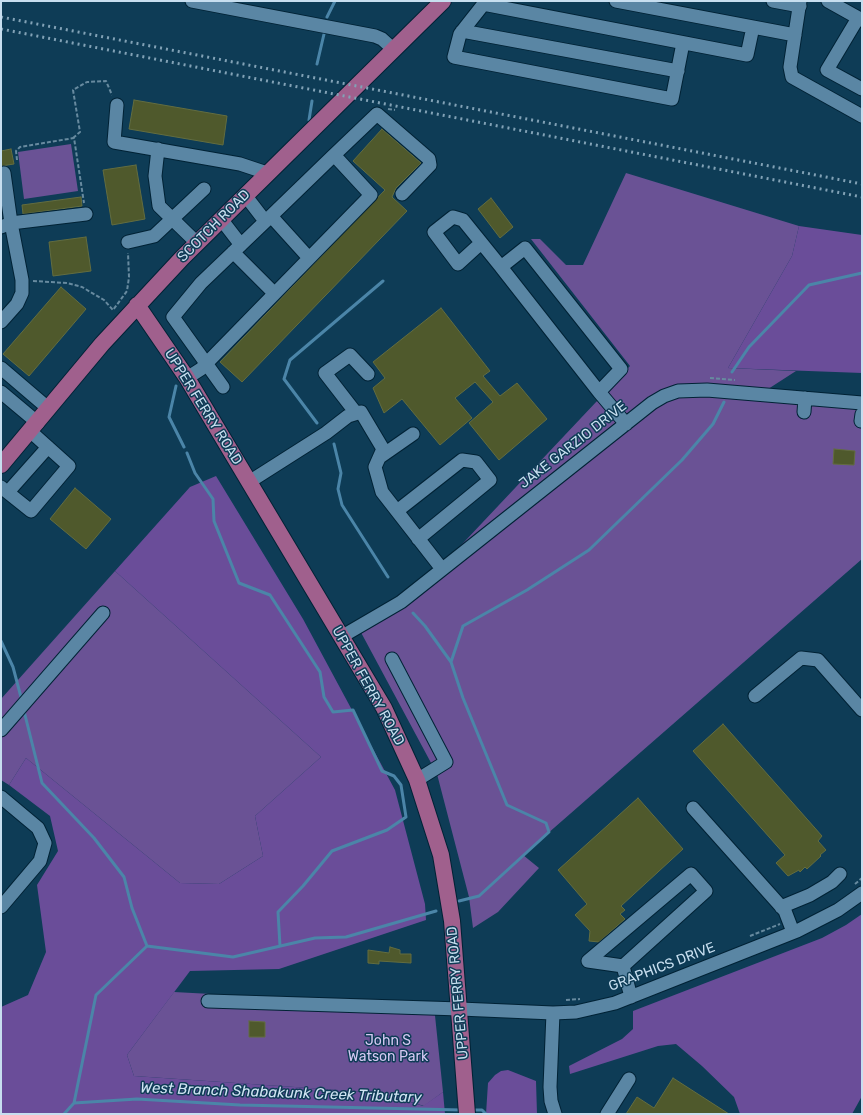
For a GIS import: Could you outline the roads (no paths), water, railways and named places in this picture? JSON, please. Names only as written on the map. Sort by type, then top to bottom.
[{"type":"main road","name":"SCOTCH ROAD","points":[[1,465],[102,344],[137,305],[267,173],[443,1]]},
{"type":"main road","name":"UPPER FERRY ROAD","points":[[137,305],[187,378],[384,708],[417,780],[441,855],[452,921],[467,1114]]},
{"type":"street","points":[[192,1],[237,5],[375,36],[382,39],[393,49]]},
{"type":"street","points":[[616,1],[795,35]]},
{"type":"street","points":[[774,1],[800,4],[790,67],[792,78],[862,116]]},
{"type":"street","points":[[828,1],[860,19],[827,70],[862,90]]},
{"type":"street","points":[[683,43],[672,98],[454,57],[460,34],[484,3],[747,55],[753,27]]},
{"type":"street","points":[[462,31],[678,71]]},
{"type":"street","points":[[117,105],[114,142],[240,164],[267,173]]},
{"type":"street","points":[[223,387],[173,317],[201,283],[377,114],[429,159],[430,165],[402,194]]},
{"type":"street","points":[[158,149],[155,176],[159,206],[197,243]]},
{"type":"street","points":[[187,378],[206,364],[371,195],[334,155]]},
{"type":"street","points":[[1,322],[17,304],[22,293],[22,280],[6,225],[4,173]]},
{"type":"street","points":[[128,242],[154,236],[204,189]]},
{"type":"street","points":[[245,195],[309,258]]},
{"type":"street","points":[[6,225],[86,214]]},
{"type":"street","points":[[221,219],[237,248],[274,293]]},
{"type":"street","points":[[480,243],[501,267],[626,424]]},
{"type":"street","points":[[501,267],[526,248],[622,369],[599,392]]},
{"type":"street","points":[[356,414],[325,373],[350,355],[368,374]]},
{"type":"street","points":[[1,368],[49,409]]},
{"type":"street","name":"JAKE GARZIO DRIVE","points":[[342,637],[401,602],[652,403],[664,396],[693,389],[804,405],[862,403]]},
{"type":"street","points":[[1,392],[34,427],[48,447],[69,466],[31,511],[4,489],[48,447]]},
{"type":"street","points":[[249,482],[319,437],[348,416],[361,412],[383,449],[375,467],[382,492],[442,569]]},
{"type":"street","points":[[380,457],[413,434]]},
{"type":"street","points":[[397,511],[462,460],[476,462],[490,480],[418,539]]},
{"type":"street","points":[[1,730],[103,613]]},
{"type":"street","points":[[755,696],[801,658],[818,660],[862,710]]},
{"type":"street","points":[[392,659],[446,762],[417,780]]},
{"type":"street","points":[[1,797],[38,828],[45,843],[40,861],[1,907]]},
{"type":"street","points":[[693,808],[781,906],[785,911],[791,926]]},
{"type":"street","points":[[691,874],[706,891],[623,966],[588,961],[691,874]]},
{"type":"street","points":[[781,906],[810,895],[832,882],[840,874]]},
{"type":"street","name":"GRAPHICS DRIVE","points":[[208,1001],[460,1009],[553,1014],[596,1009],[631,997],[791,926],[838,910],[857,890]]},
{"type":"street","points":[[623,966],[631,997]]},
{"type":"street","points":[[553,1014],[550,1086],[551,1102],[555,1114]]},
{"type":"street","points":[[607,1114],[629,1079]]},
{"type":"waterway","points":[[327,17],[335,1]]},
{"type":"waterway","points":[[317,64],[324,34]]},
{"type":"waterway","points":[[309,120],[312,101]]},
{"type":"waterway","name":"West Branch Shabakunk Creek Tributary","points":[[732,372],[749,347],[809,285],[862,273]]},
{"type":"waterway","points":[[317,423],[284,379],[290,360],[383,281]]},
{"type":"waterway","points":[[176,386],[169,417],[184,447]]},
{"type":"waterway","points":[[459,901],[479,896],[549,832],[546,823],[507,805],[463,698],[451,662],[463,626],[527,590],[589,550],[682,460],[713,424],[724,402]]},
{"type":"waterway","points":[[334,444],[341,473],[338,489],[342,505],[388,577]]},
{"type":"waterway","points":[[187,453],[195,473],[213,499],[214,521],[239,583],[270,595],[320,672],[324,697],[333,712],[353,710],[382,771],[394,776],[401,785],[406,817],[387,830],[332,851],[303,886],[278,912],[280,946]]},
{"type":"waterway","points":[[413,613],[425,626],[451,662]]},
{"type":"waterway","points":[[1,641],[13,667],[22,701]]},
{"type":"waterway","points":[[24,711],[42,783],[94,838],[124,877],[132,908],[147,946]]},
{"type":"waterway","points":[[64,1114],[74,1103],[96,995],[147,946],[233,957],[315,938],[346,937],[436,911]]},
{"type":"waterway","name":"West Branch Shabakunk Creek Tributary","points":[[74,1103],[137,1099],[240,1105],[462,1110]]},
{"type":"waterway","name":"West Branch Shabakunk Creek Tributary","points":[[471,1110],[482,1110],[486,1114]]},
{"type":"railway","points":[[1,17],[862,184]]},
{"type":"railway","points":[[1,29],[862,197]]},
{"type":"park label","name":"John S Watson Park","points":[[388,1050]]}]
